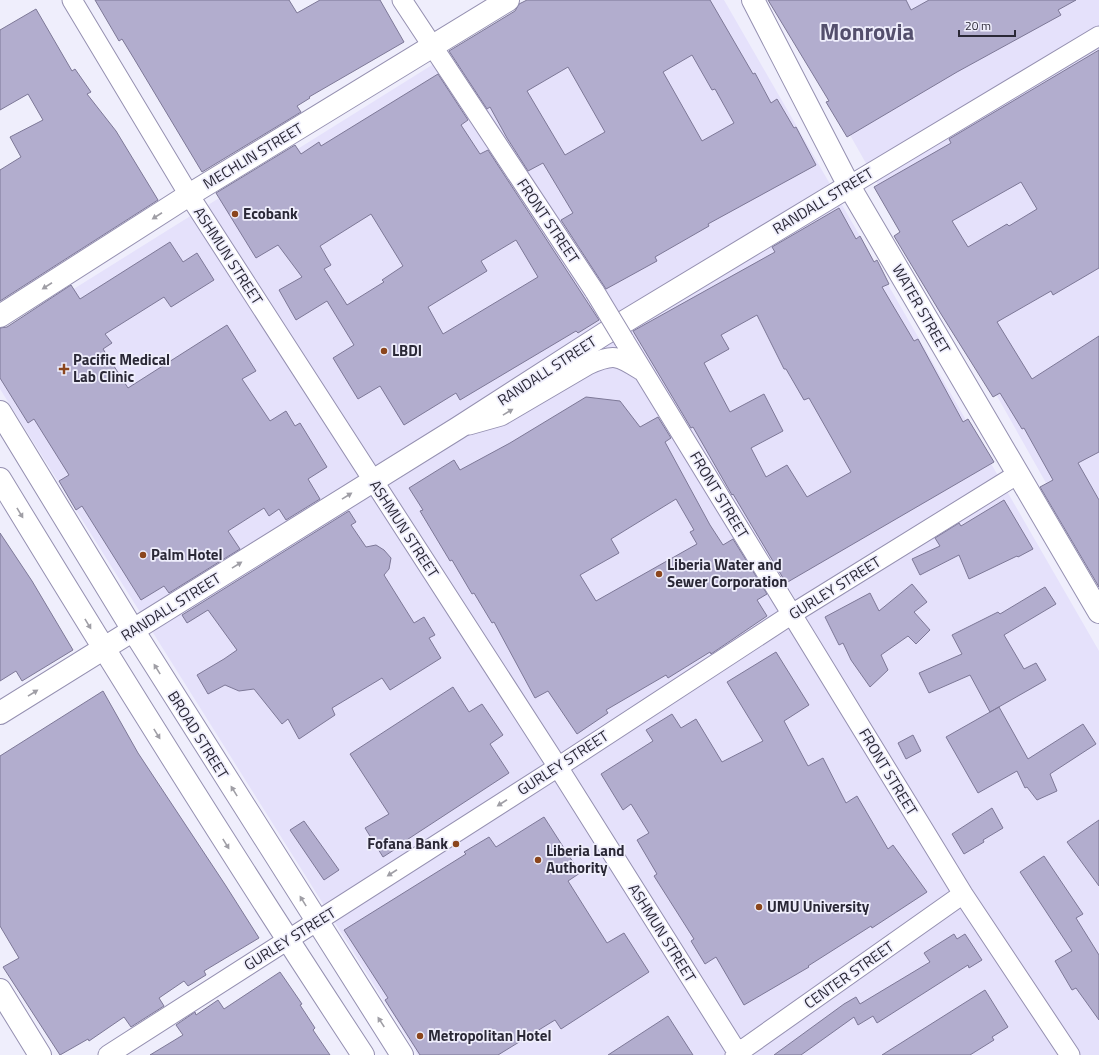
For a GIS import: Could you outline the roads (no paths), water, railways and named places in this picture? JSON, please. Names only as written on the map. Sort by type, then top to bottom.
[{"type":"street","name":"ASHMUN STREET","points":[[72,0],[190,195],[372,481],[558,766],[737,1054]]},
{"type":"street","name":"FRONT STREET","points":[[402,0],[595,292],[963,894],[1070,1055]]},
{"type":"street","name":"MECHLIN STREET","points":[[0,316],[190,195],[508,0]]},
{"type":"street","name":"WATER STREET","points":[[753,0],[849,186],[1099,612]]},
{"type":"street","name":"RANDALL STREET","points":[[0,713],[458,428],[604,334],[1099,36]]},
{"type":"street","points":[[458,428],[501,416],[588,365],[601,359],[613,357],[622,359],[645,373]]},
{"type":"street","name":"BROAD STREET","points":[[0,412],[133,630],[316,922],[402,1055]]},
{"type":"street","name":"GURLEY STREET","points":[[108,1055],[792,614],[1018,474]]},
{"type":"street","points":[[0,479],[103,649],[287,940],[363,1055]]},
{"type":"street","name":"CENTER STREET","points":[[737,1054],[963,894]]},
{"type":"street","points":[[0,990],[40,1055]]},
{"type":"place","name":"Ecobank","points":[[235,214]]},
{"type":"place","name":"LBDI","points":[[384,351]]},
{"type":"place","name":"Pacific Medical Lab Clinic","points":[[64,369]]},
{"type":"place","name":"Palm Hotel","points":[[143,555]]},
{"type":"place","name":"Liberia Water and Sewer Corporation","points":[[659,574]]},
{"type":"place","name":"Fofana Bank","points":[[456,844]]},
{"type":"place","name":"Liberia Land Authority","points":[[538,860]]},
{"type":"place","name":"UMU University","points":[[759,907]]},
{"type":"place","name":"Metropolitan Hotel","points":[[420,1036]]},
{"type":"district","name":"Monrovia","points":[[867,32]]}]
